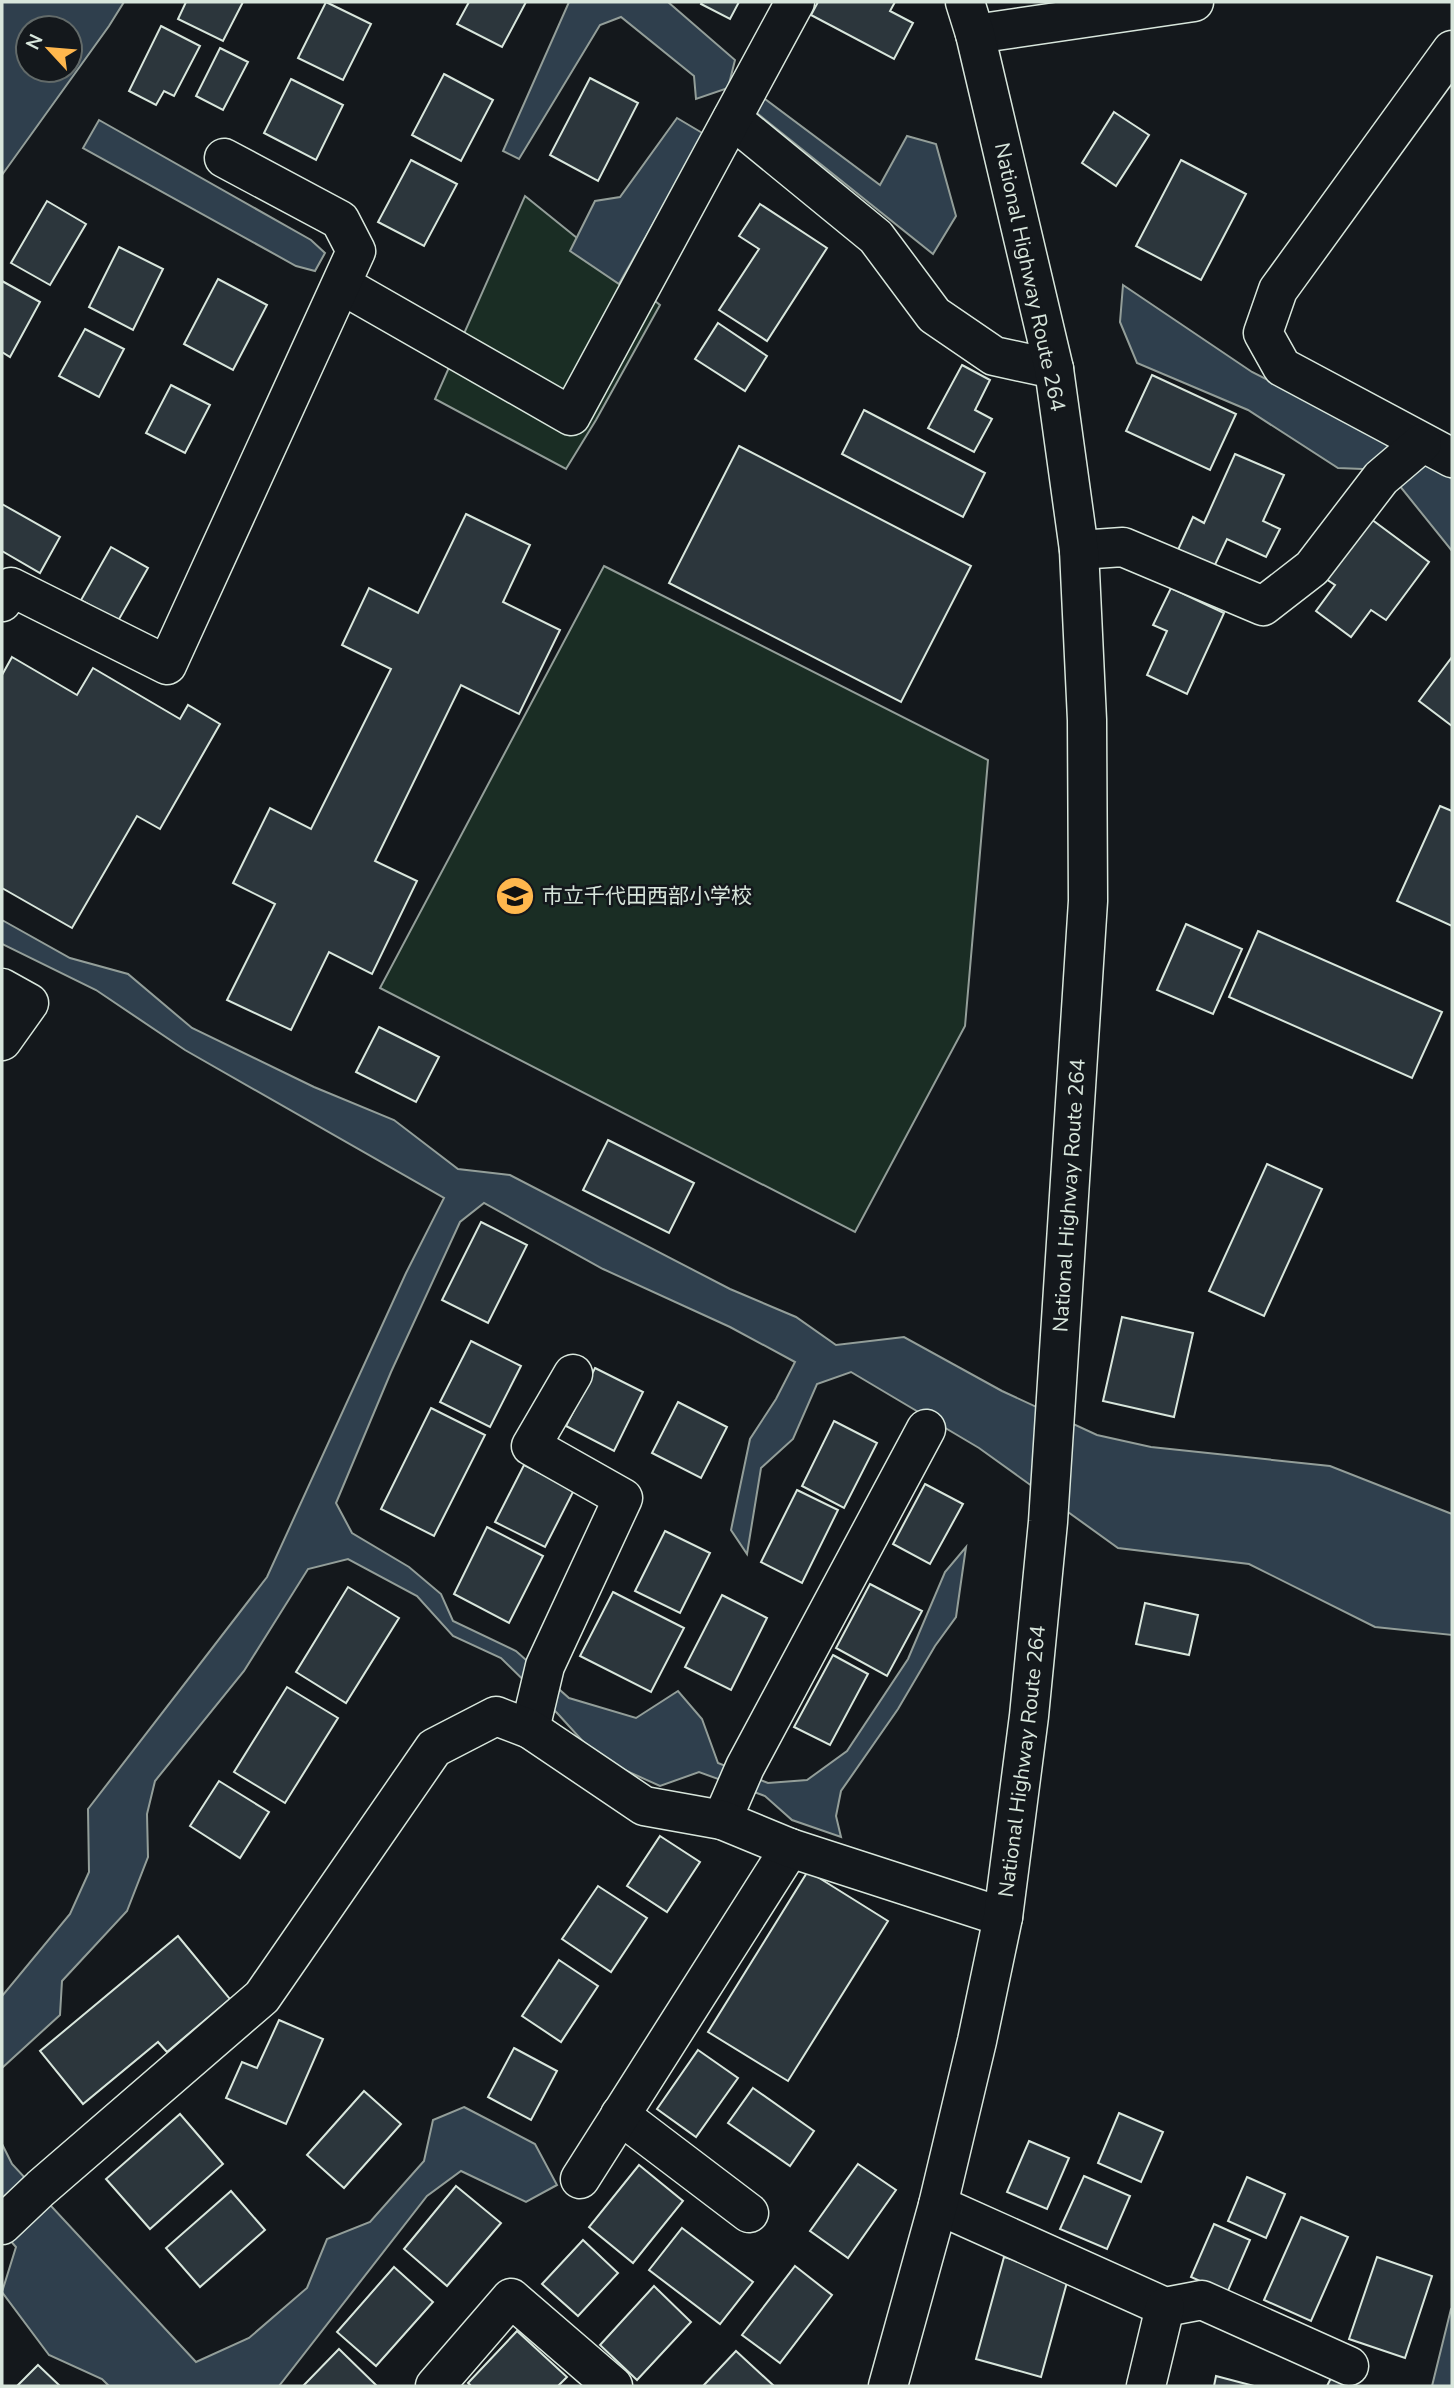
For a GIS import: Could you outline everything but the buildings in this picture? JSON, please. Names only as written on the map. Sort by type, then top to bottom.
[{"type":"main road","points":[[342,285],[571,416],[795,2]]},
{"type":"main road","points":[[970,18],[1194,2]]},
{"type":"main road","name":"National Highway Route 264","points":[[888,2386],[938,2205],[1003,1917],[1029,1716],[1048,1522],[1088,901],[1087,720],[1079,550],[1054,369],[970,18]]},
{"type":"main road","points":[[1437,450],[1282,367],[1262,333],[1278,290],[1452,50]]},
{"type":"main road","points":[[732,119],[876,237],[934,315],[994,356],[1054,369]]},
{"type":"main road","points":[[2,602],[11,587],[167,665],[356,251],[340,220],[224,158]]},
{"type":"main road","points":[[1079,550],[1123,547],[1263,606],[1312,568],[1381,478],[1437,450]]},
{"type":"main road","points":[[2,988],[29,1003],[2,1041]]},
{"type":"main road","points":[[530,1729],[545,1665],[624,1498],[531,1446],[573,1374]]},
{"type":"main road","points":[[733,1793],[926,1429]]},
{"type":"main road","points":[[2,2225],[261,1997],[434,1748],[496,1716],[530,1729],[644,1806],[733,1793]]},
{"type":"main road","points":[[733,1793],[790,1847],[1003,1917]]},
{"type":"main road","points":[[580,2179],[790,1847]]},
{"type":"main road","points":[[620,2115],[750,2213]]},
{"type":"main road","points":[[938,2205],[1165,2307],[1202,2300],[1349,2366]]},
{"type":"main road","points":[[435,2386],[511,2298],[613,2386]]},
{"type":"main road","points":[[1146,2386],[1165,2307]]},
{"type":"green space","points":[[525,196],[660,305],[566,469],[435,399]]},
{"type":"green space","points":[[604,566],[988,760],[965,1026],[855,1232],[380,988]]},
{"type":"water","points":[[2,2],[124,2],[84,61],[84,14],[14,14],[14,84],[67,84],[2,175]]},
{"type":"water","points":[[569,2],[668,2],[735,60],[728,88],[696,99],[694,76],[621,17],[600,25],[519,159],[503,151]]},
{"type":"water","points":[[761,96],[880,185],[907,136],[936,144],[956,216],[933,254],[753,110]]},
{"type":"water","points":[[677,118],[704,134],[619,284],[570,251],[595,201],[620,197]]},
{"type":"water","points":[[99,120],[311,240],[325,253],[315,271],[296,266],[83,148]]},
{"type":"water","points":[[1123,285],[1252,372],[1434,465],[1452,479],[1452,551],[1387,470],[1338,468],[1248,410],[1137,363],[1120,322]]},
{"type":"water","points":[[2,920],[70,958],[128,974],[192,1028],[314,1087],[394,1120],[458,1169],[510,1175],[730,1289],[796,1317],[836,1345],[904,1337],[1002,1391],[1097,1435],[1151,1447],[1330,1466],[1452,1514],[1452,1635],[1375,1627],[1249,1564],[1118,1548],[979,1448],[851,1372],[817,1384],[793,1439],[761,1468],[747,1554],[731,1530],[750,1439],[776,1399],[795,1362],[730,1327],[603,1269],[484,1203],[460,1222],[391,1372],[336,1503],[352,1533],[409,1567],[441,1594],[453,1621],[516,1651],[569,1698],[636,1718],[678,1691],[702,1719],[718,1763],[768,1783],[807,1780],[847,1751],[908,1659],[945,1572],[966,1547],[956,1617],[935,1646],[898,1709],[841,1791],[836,1816],[841,1837],[792,1820],[765,1796],[699,1772],[660,1786],[598,1758],[501,1658],[453,1636],[417,1596],[348,1559],[308,1569],[244,1671],[155,1781],[147,1814],[148,1857],[127,1911],[62,1981],[60,2015],[2,2068],[2,1996],[70,1914],[89,1872],[88,1809],[267,1577],[406,1273],[444,1198],[185,1050],[96,990],[2,944]]},
{"type":"water","points":[[464,2107],[535,2144],[557,2185],[526,2202],[461,2171],[427,2196],[279,2386],[109,2386],[102,2379],[49,2355],[2,2292],[16,2247],[2,2231],[2,2144],[12,2164],[196,2362],[249,2338],[307,2288],[327,2239],[370,2222],[424,2161],[433,2120]]},
{"type":"water","points":[[1451,2309],[1452,2386],[1432,2386]]},
{"type":"place","name":"市立千代田西部小学校","points":[[515,896]]}]
